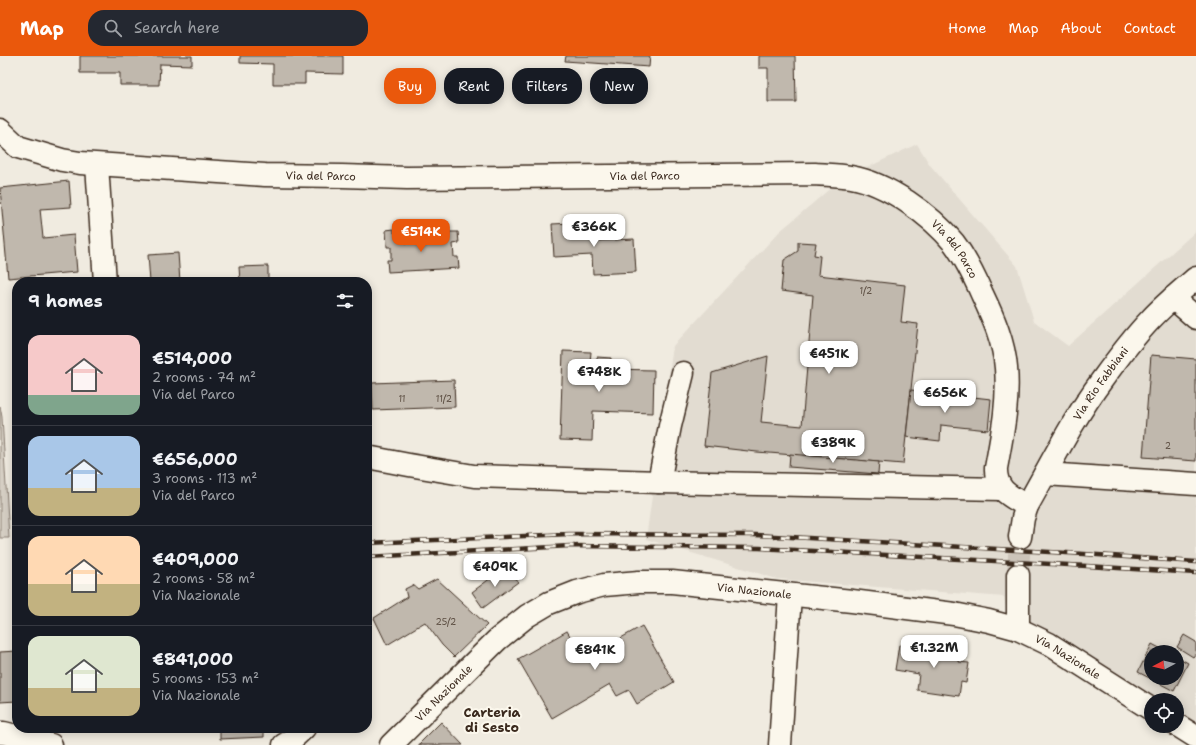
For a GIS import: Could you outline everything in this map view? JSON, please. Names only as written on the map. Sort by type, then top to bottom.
[{"type":"street","name":"Via del Parco","points":[[0,130],[18,147],[62,160],[97,165],[265,174],[407,178],[815,174],[852,177],[874,184],[897,195],[918,209],[940,227],[965,260],[997,329],[1003,350],[1007,383],[1004,418],[996,468],[997,479],[1001,488]]},
{"type":"street","points":[[97,165],[105,277]]},
{"type":"street","name":"Via Rio Fabbiani","points":[[1027,506],[1072,426],[1101,381],[1146,325],[1196,278]]},
{"type":"street","points":[[1173,298],[1196,318]]},
{"type":"street","points":[[659,482],[670,426],[683,373]]},
{"type":"street","points":[[372,458],[474,476],[659,482],[1001,488],[1027,506],[1023,518],[1020,537]]},
{"type":"street","points":[[1045,474],[1196,484]]},
{"type":"street","points":[[1018,575],[1018,629]]},
{"type":"street","name":"Via Nazionale","points":[[391,745],[505,632],[527,616],[550,603],[577,592],[604,585],[639,582],[672,582],[852,601],[954,614],[989,621],[1018,629],[1049,644],[1144,705]]},
{"type":"street","points":[[780,745],[790,595]]},
{"type":"street","points":[[1184,729],[1196,737]]},
{"type":"street","points":[[0,734],[4,733],[51,745]]},
{"type":"street","points":[[284,745],[299,733]]},
{"type":"shaded area","points":[[917,144],[930,165],[1017,266],[1034,321],[1068,346],[1196,231],[1196,726],[1184,720],[1184,693],[1144,693],[1144,697],[1010,630],[1004,597],[777,579],[646,539],[673,346],[779,232],[839,181]]},
{"type":"shaded area","points":[[0,406],[2,417],[9,538],[0,538]]},
{"type":"building","points":[[80,56],[192,56],[192,65],[160,64],[159,85],[120,85],[120,73],[80,73]]},
{"type":"building","points":[[240,56],[343,56],[343,74],[305,73],[305,84],[273,84],[273,64],[240,63]]},
{"type":"building","points":[[566,56],[650,56],[649,67],[565,61]]},
{"type":"building","points":[[759,56],[795,56],[796,102],[768,102],[768,68],[759,68]]},
{"type":"building","points":[[69,181],[71,207],[40,209],[43,238],[74,235],[77,272],[8,278],[0,188]]},
{"type":"building","points":[[591,222],[592,241],[634,239],[636,272],[593,274],[592,255],[554,257],[552,224]]},
{"type":"building","points":[[394,229],[394,233],[405,232],[406,243],[440,241],[440,237],[449,236],[449,232],[458,232],[459,243],[453,244],[454,257],[458,257],[459,268],[388,272],[387,260],[391,260],[391,247],[387,247],[386,230]]},
{"type":"building","points":[[798,242],[816,243],[814,255],[820,256],[818,275],[905,285],[901,322],[918,324],[903,464],[757,452],[704,446],[712,373],[768,356],[761,422],[802,426],[813,295],[781,291],[784,260],[798,251]]},
{"type":"building","points":[[178,253],[180,277],[150,277],[148,255]]},
{"type":"building","points":[[268,266],[268,277],[240,277],[239,267]]},
{"type":"building","points":[[563,351],[591,352],[590,362],[597,363],[597,357],[611,358],[610,369],[654,370],[653,413],[593,411],[592,441],[560,440]]},
{"type":"building","points":[[1151,355],[1196,359],[1196,461],[1143,457]]},
{"type":"building","points":[[454,380],[455,407],[373,410],[372,383]]},
{"type":"building","points":[[911,390],[991,399],[988,430],[941,425],[940,441],[906,437]]},
{"type":"building","points":[[790,454],[879,462],[878,474],[789,467]]},
{"type":"building","points":[[503,569],[507,573],[510,571],[518,582],[483,608],[472,592]]},
{"type":"building","points":[[437,579],[487,625],[454,657],[442,645],[425,622],[387,645],[374,618],[407,597],[405,589],[413,585],[418,589]]},
{"type":"building","points":[[642,626],[674,682],[637,704],[629,690],[617,696],[610,684],[552,718],[518,659],[567,631],[584,659]]},
{"type":"building","points":[[1184,635],[1196,642],[1196,653],[1193,657],[1184,651],[1184,645],[1178,645]]},
{"type":"building","points":[[899,645],[960,653],[959,662],[969,663],[966,683],[961,682],[959,696],[917,690],[919,674],[895,670]]},
{"type":"building","points":[[12,651],[12,701],[0,702],[0,652]]},
{"type":"building","points":[[1144,660],[1144,675],[1138,672]]},
{"type":"building","points":[[1184,661],[1188,663],[1184,671]]},
{"type":"building","points":[[1163,685],[1177,685],[1174,691]]},
{"type":"building","points":[[441,722],[463,745],[419,745],[419,744]]},
{"type":"building","points":[[220,733],[264,733],[264,737],[220,739]]},
{"type":"tunnel","points":[[1018,575],[1020,537]]},
{"type":"railway","points":[[372,543],[569,534],[756,535],[1196,562]]},
{"type":"railway","points":[[372,557],[570,546],[759,548],[1196,573]]},
{"type":"district","name":"Carteria di Sesto","points":[[492,720]]}]
